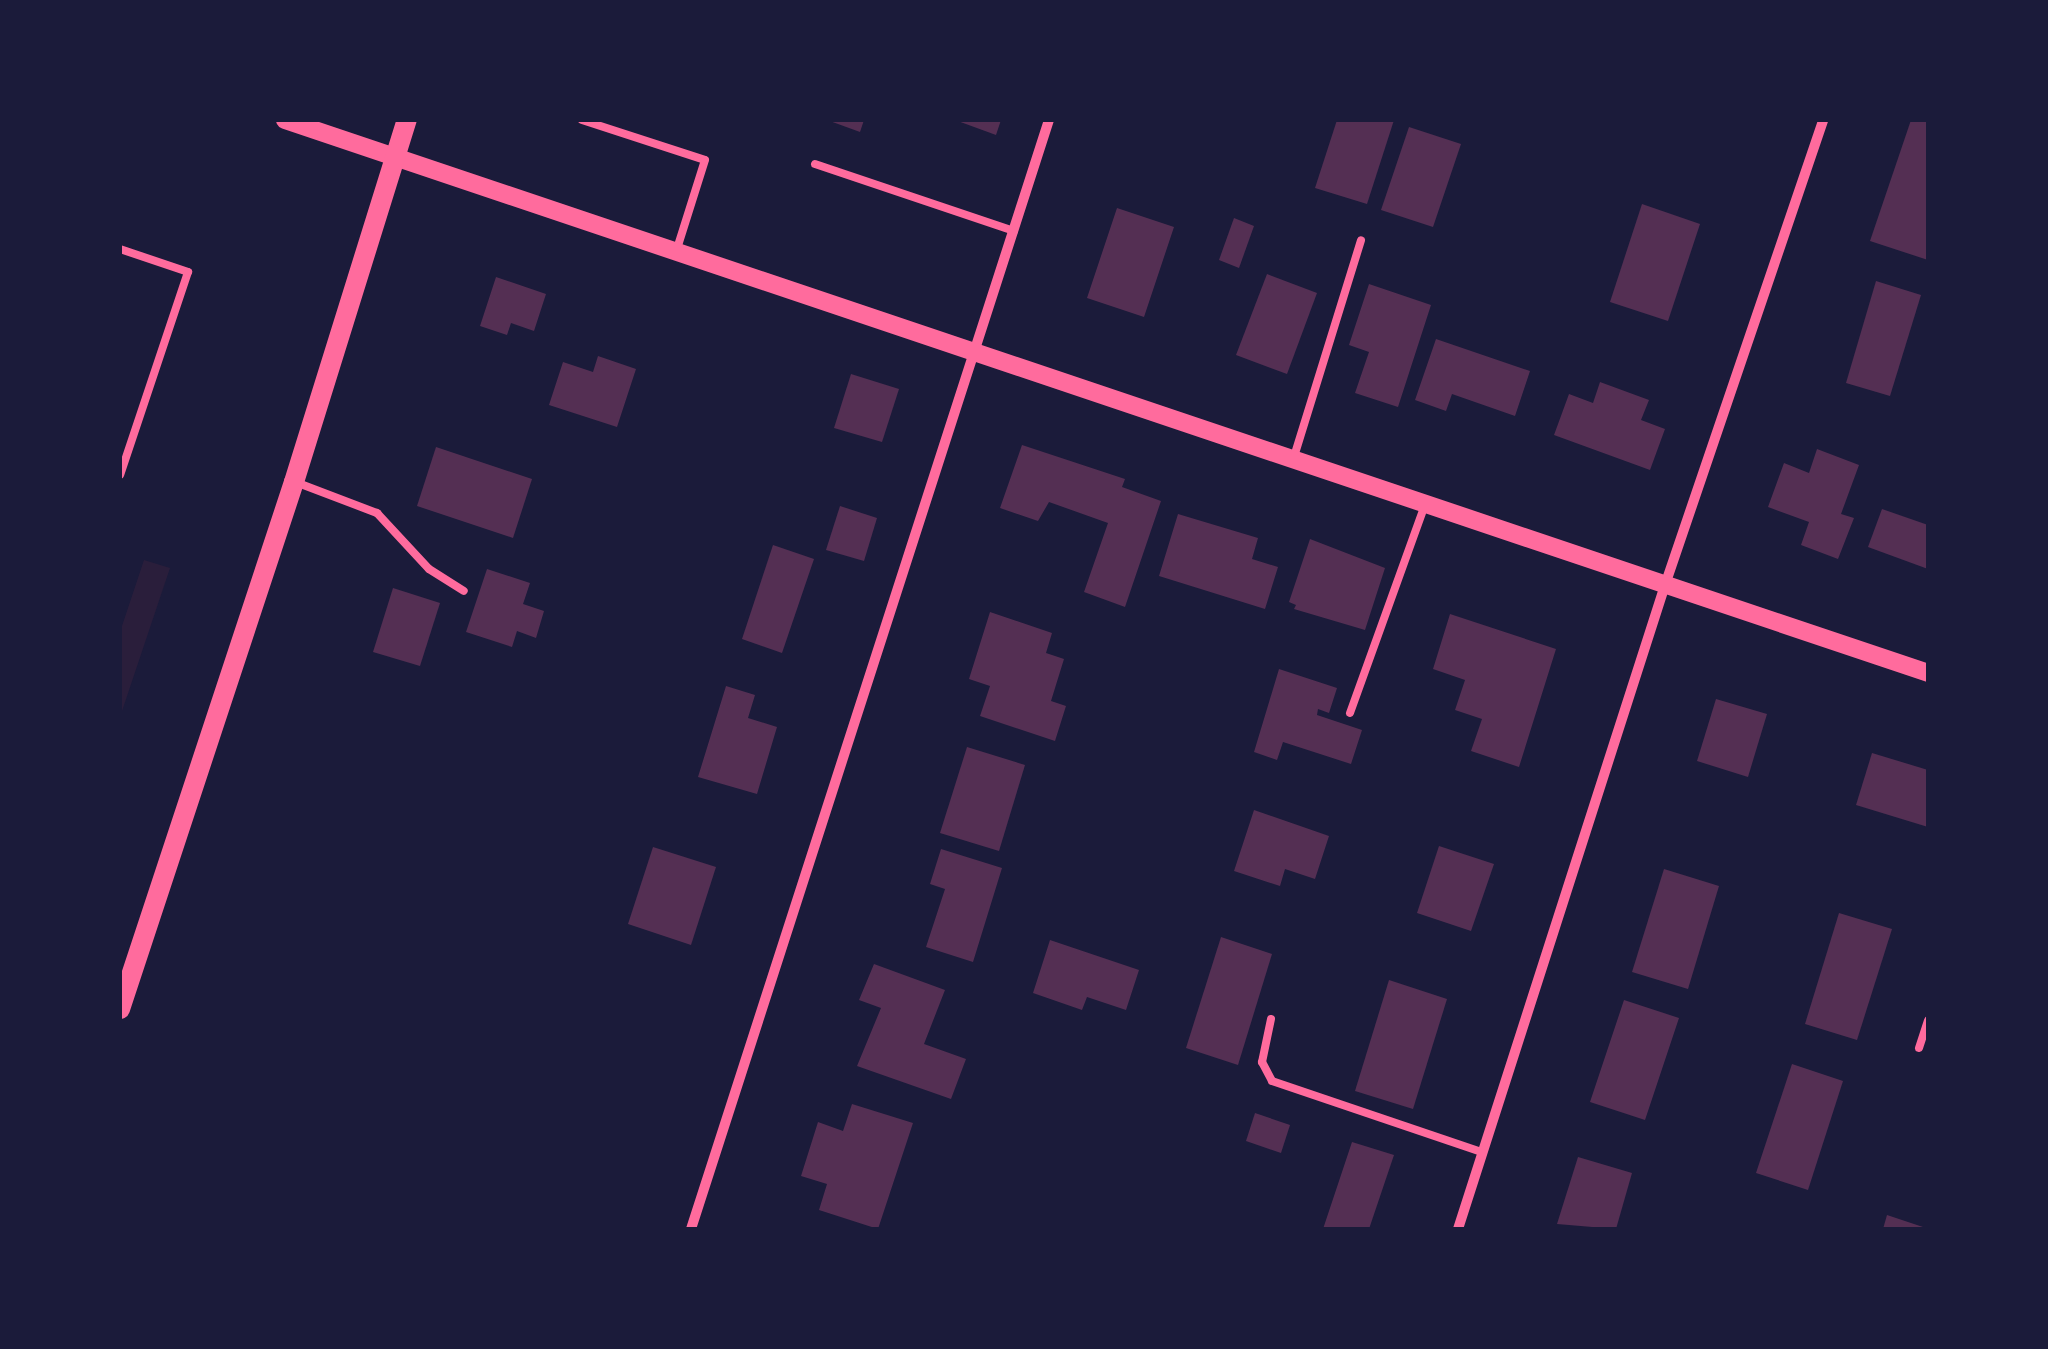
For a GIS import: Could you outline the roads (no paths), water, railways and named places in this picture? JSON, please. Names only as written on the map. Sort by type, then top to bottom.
[{"type":"main road","points":[[120,1009],[294,482],[407,120]]},
{"type":"street","points":[[284,120],[1928,673]]},
{"type":"street","points":[[691,1229],[1049,120]]},
{"type":"street","points":[[1458,1229],[1665,585],[1823,120]]},
{"type":"lane","points":[[582,120],[705,160],[675,253]]},
{"type":"lane","points":[[620,132],[624,120]]},
{"type":"lane","points":[[816,164],[1014,231]]},
{"type":"lane","points":[[1292,462],[1361,240]]},
{"type":"lane","points":[[120,249],[188,272],[120,475]]},
{"type":"lane","points":[[294,482],[377,513],[428,568],[464,592]]},
{"type":"lane","points":[[1350,713],[1425,506]]},
{"type":"lane","points":[[1270,1019],[1262,1062],[1272,1081],[1482,1152]]},
{"type":"lane","points":[[1919,1048],[1928,1020]]}]
